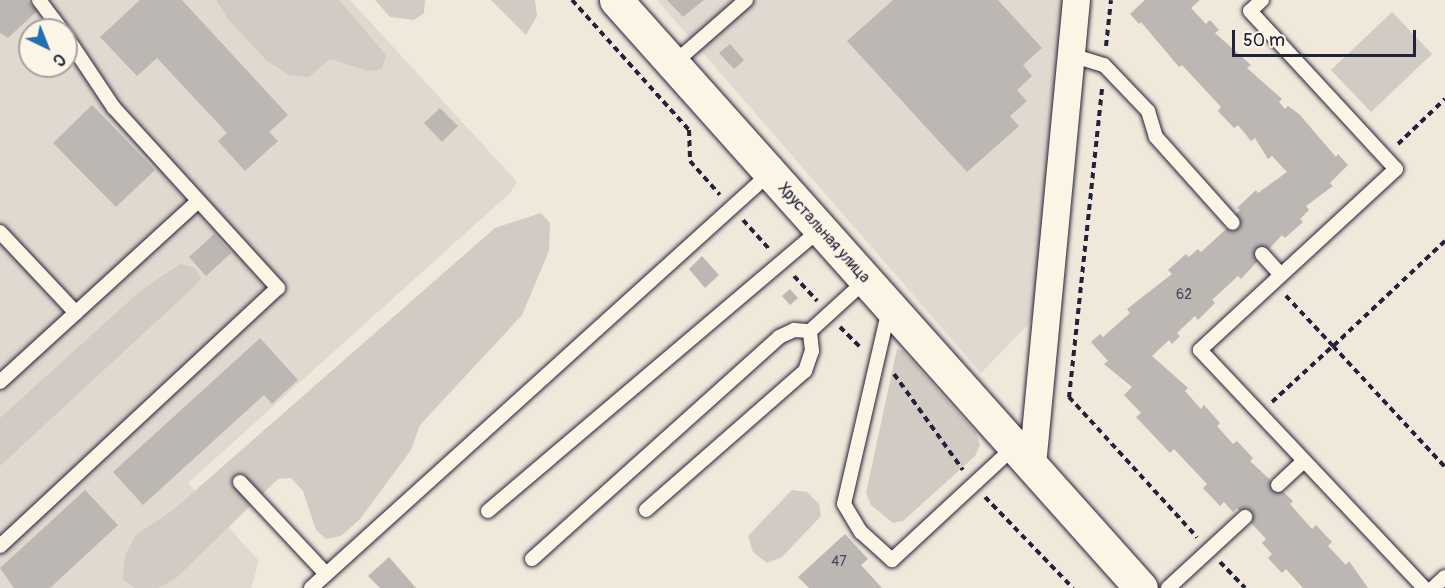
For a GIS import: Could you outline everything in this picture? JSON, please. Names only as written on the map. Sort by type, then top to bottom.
[{"type":"street","name":"Хрустальная улица","points":[[616,0],[1141,588]]},
{"type":"street","points":[[1023,456],[1076,0]]},
{"type":"lane","points":[[39,0],[53,18]]},
{"type":"lane","points":[[673,64],[746,0]]},
{"type":"lane","points":[[1262,0],[1250,11],[1396,169],[1200,350],[1424,588]]},
{"type":"lane","points":[[0,546],[278,288],[114,108],[78,54]]},
{"type":"lane","points":[[1071,56],[1104,65],[1148,111],[1156,137],[1233,223]]},
{"type":"lane","points":[[312,588],[770,173]]},
{"type":"lane","points":[[0,382],[198,201]]},
{"type":"lane","points":[[488,511],[820,229]]},
{"type":"lane","points":[[0,232],[76,313]]},
{"type":"lane","points":[[1262,254],[1277,278]]},
{"type":"lane","points":[[532,559],[779,338],[794,330],[810,331],[866,280]]},
{"type":"lane","points":[[889,306],[844,504],[861,532],[892,560],[973,485],[1023,456]]},
{"type":"lane","points":[[646,510],[805,370],[812,351],[810,331]]},
{"type":"lane","points":[[1278,485],[1304,461]]},
{"type":"lane","points":[[240,482],[326,574]]},
{"type":"lane","points":[[1168,588],[1245,517]]},
{"type":"lane","points":[[1433,588],[1445,577]]},
{"type":"path","points":[[572,0],[689,130],[690,161],[829,314],[877,361],[892,372],[973,485],[1073,588]]},
{"type":"path","points":[[1111,0],[1069,397],[1245,588]]},
{"type":"path","points":[[1384,156],[1445,99]]},
{"type":"path","points":[[1259,413],[1445,241]]},
{"type":"path","points":[[1277,278],[1333,346],[1445,467]]},
{"type":"shaded area","points":[[0,0],[350,0],[517,182],[510,193],[188,483],[259,561],[251,588],[0,588]]},
{"type":"shaded area","points":[[216,0],[339,0],[386,55],[382,69],[368,71],[330,59],[309,77],[289,75],[267,61],[228,19]]},
{"type":"shaded area","points":[[375,0],[425,0],[424,13],[414,20],[390,17]]},
{"type":"shaded area","points":[[491,0],[535,0],[537,16],[526,35]]},
{"type":"shaded area","points":[[657,0],[1063,0],[1033,320],[981,373]]},
{"type":"shaded area","points":[[1392,12],[1432,54],[1371,112],[1331,70]]},
{"type":"shaded area","points":[[541,213],[550,223],[549,251],[522,315],[420,425],[411,450],[360,519],[341,536],[326,539],[316,530],[303,491],[291,478],[278,479],[175,579],[158,588],[134,588],[123,579],[125,555],[136,535],[173,510],[495,228]]},
{"type":"shaded area","points":[[180,264],[195,268],[201,278],[197,284],[0,466],[0,418],[139,292]]},
{"type":"shaded area","points":[[897,349],[903,351],[976,433],[980,445],[975,456],[903,521],[893,523],[871,505],[866,493]]},
{"type":"shaded area","points":[[792,490],[807,492],[819,504],[821,516],[782,557],[767,563],[753,552],[748,536]]},
{"type":"building","points":[[0,0],[27,0],[37,11],[29,18],[18,18],[18,29],[8,38],[0,33]]},
{"type":"building","points":[[140,0],[182,0],[288,115],[269,132],[278,141],[245,171],[218,141],[227,133],[157,58],[137,76],[100,37]]},
{"type":"building","points":[[667,0],[704,0],[683,17]]},
{"type":"building","points":[[893,0],[998,0],[1042,48],[1023,65],[1032,76],[1017,90],[1027,101],[1010,116],[1019,126],[967,172],[847,41]]},
{"type":"building","points":[[1145,0],[1200,0],[1191,8],[1206,24],[1210,20],[1219,30],[1215,33],[1251,65],[1247,68],[1282,99],[1279,102],[1285,109],[1288,106],[1299,114],[1336,157],[1338,154],[1348,165],[1330,183],[1333,186],[1306,206],[1309,210],[1300,219],[1303,222],[1285,238],[1282,235],[1241,279],[1238,276],[1212,300],[1215,303],[1198,320],[1195,316],[1177,333],[1180,336],[1172,344],[1169,340],[1152,356],[1188,388],[1185,391],[1201,409],[1204,405],[1220,423],[1217,426],[1233,444],[1237,441],[1253,458],[1250,461],[1293,501],[1290,504],[1312,529],[1316,525],[1332,542],[1328,546],[1346,565],[1349,561],[1368,588],[1303,588],[1286,569],[1282,573],[1268,558],[1272,554],[1262,543],[1266,539],[1237,508],[1233,512],[1224,502],[1220,506],[1203,488],[1207,484],[1174,449],[1170,453],[1136,417],[1141,413],[1124,395],[1132,387],[1104,364],[1108,361],[1091,342],[1100,334],[1103,337],[1130,313],[1127,309],[1172,274],[1168,270],[1186,254],[1189,257],[1198,249],[1201,252],[1235,221],[1232,218],[1240,210],[1237,208],[1256,190],[1258,193],[1287,172],[1272,156],[1268,159],[1255,138],[1251,141],[1238,125],[1234,128],[1218,111],[1221,107],[1182,65],[1179,67],[1141,22],[1139,24],[1130,14]]},
{"type":"building","points":[[730,44],[744,60],[734,69],[719,53]]},
{"type":"building","points":[[92,105],[155,170],[116,207],[53,143]]},
{"type":"building","points":[[440,108],[458,126],[442,142],[424,123]]},
{"type":"building","points":[[214,234],[231,253],[206,276],[189,257]]},
{"type":"building","points":[[702,256],[719,275],[705,288],[689,269]]},
{"type":"building","points":[[790,289],[798,298],[790,305],[782,296]]},
{"type":"building","points":[[260,338],[298,380],[272,404],[264,395],[143,505],[113,472]]},
{"type":"building","points":[[85,490],[118,525],[50,588],[14,588],[0,568]]},
{"type":"building","points":[[845,534],[868,559],[861,565],[882,588],[809,588],[798,577]]},
{"type":"building","points":[[389,557],[416,588],[380,588],[368,576]]}]
